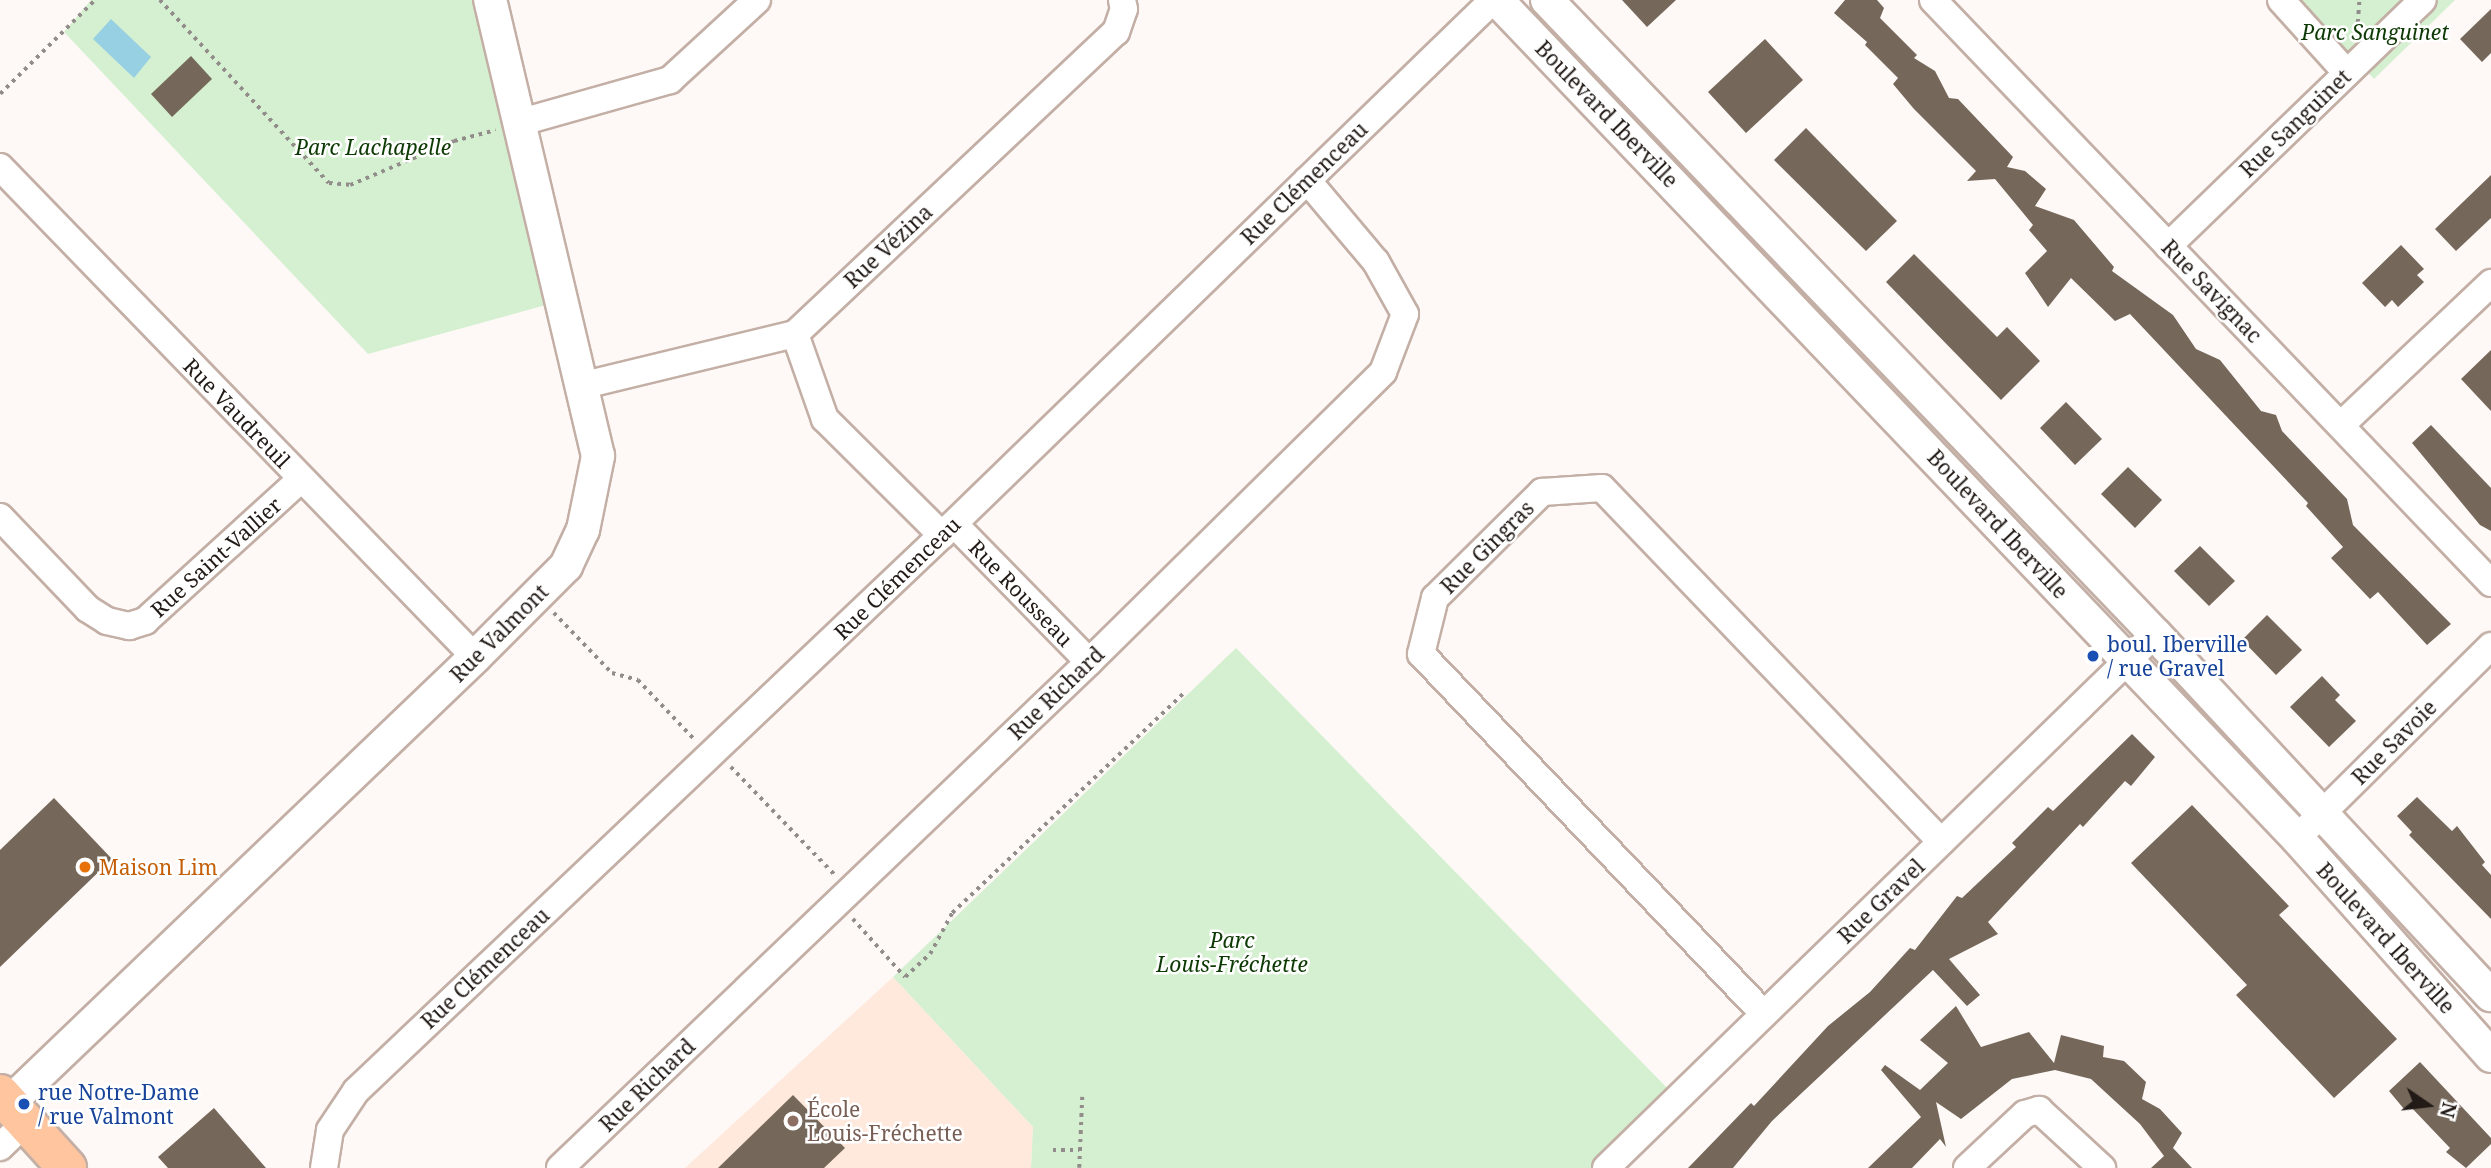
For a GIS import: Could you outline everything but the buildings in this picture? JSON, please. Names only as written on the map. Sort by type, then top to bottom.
[{"type":"main road","points":[[9,1116],[67,1168]]},
{"type":"street","name":"Rue Valmont","points":[[9,1116],[566,566],[594,493],[598,456],[584,385],[490,0]]},
{"type":"street","points":[[518,123],[670,80],[757,0]]},
{"type":"street","name":"Rue Vézina","points":[[584,385],[795,334],[1116,32],[1124,9],[1122,0]]},
{"type":"street","name":"Rue Clémenceau","points":[[324,1168],[330,1130],[356,1091],[948,530],[1495,0]]},
{"type":"street","name":"Boulevard Iberville","points":[[1495,0],[2297,838],[2491,1056]]},
{"type":"street","name":"Boulevard Iberville","points":[[1547,0],[2155,634],[2491,995]]},
{"type":"street","name":"Rue Savignac","points":[[1933,0],[2491,583]]},
{"type":"street","points":[[2281,0],[2347,73]]},
{"type":"street","name":"Rue Sanguinet","points":[[2168,246],[2423,0]]},
{"type":"street","name":"Rue Vaudreuil","points":[[0,167],[475,657]]},
{"type":"street","name":"Rue Richard","points":[[560,1168],[1089,662],[1383,372],[1405,314],[1376,262],[1307,180]]},
{"type":"street","points":[[2341,425],[2491,282]]},
{"type":"street","name":"Rue Rousseau","points":[[795,334],[825,419],[1089,662]]},
{"type":"street","name":"Rue Saint-Vallier","points":[[0,517],[88,609],[107,621],[129,626],[145,621],[302,479]]},
{"type":"street","name":"Rue Gingras","points":[[1764,1014],[1421,654],[1436,598],[1542,492],[1602,488],[1941,842]]},
{"type":"street","name":"Rue Gravel","points":[[1606,1168],[2155,634]]},
{"type":"street","name":"Rue Savoie","points":[[2297,838],[2491,646]]},
{"type":"street","points":[[1967,1168],[2025,1114],[2039,1110],[2053,1120],[2102,1168]]},
{"type":"path","points":[[0,94],[95,0]]},
{"type":"path","points":[[160,0],[329,183],[350,185],[454,141],[518,123]]},
{"type":"path","points":[[537,595],[612,673],[638,680],[713,753],[845,897],[905,977],[930,954],[952,912],[1184,693]]},
{"type":"path","points":[[1079,1168],[1083,1097]]},
{"type":"path","points":[[1053,1150],[1079,1150]]},
{"type":"shaded area","points":[[893,977],[1033,1127],[1031,1168],[685,1168]]},
{"type":"green space","name":"Parc Lachapelle","points":[[91,0],[490,0],[564,300],[368,354],[64,32]]},
{"type":"green space","name":"Parc Sanguinet","points":[[2300,0],[2455,0],[2374,79]]},
{"type":"green space","name":"Parc Louis-Fréchette","points":[[1236,648],[1678,1099],[1606,1168],[1031,1168],[1033,1127],[893,977]]},
{"type":"water","points":[[111,19],[151,57],[134,78],[93,39]]},
{"type":"place","name":"boul. Iberville / rue Gravel","points":[[2093,656]]},
{"type":"place","name":"Maison Lim","points":[[85,867]]},
{"type":"place","name":"rue Notre-Dame / rue Valmont","points":[[24,1104]]},
{"type":"place","name":"École Louis-Fréchette","points":[[793,1121]]}]
